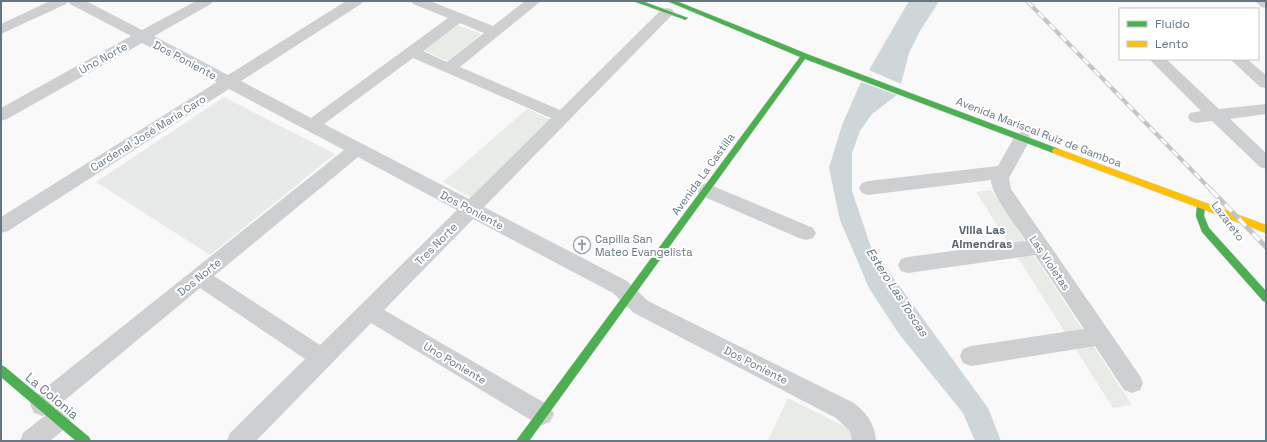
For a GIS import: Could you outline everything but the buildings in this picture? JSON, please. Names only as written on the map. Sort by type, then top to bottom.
[{"type":"main road","name":"Avenida Mariscal Ruiz de Gamboa","points":[[636,1],[669,6],[739,28],[804,56],[1201,206],[1266,229]]},
{"type":"main road","name":"Avenida Mariscal Ruiz de Gamboa","points":[[669,6],[696,22]]},
{"type":"main road","name":"Avenida Mariscal Ruiz de Gamboa","points":[[732,36],[804,56]]},
{"type":"main road","name":"Avenida La Castilla","points":[[522,441],[804,56]]},
{"type":"main road","name":"Lazareto","points":[[1201,206],[1212,221]]},
{"type":"main road","name":"Lazareto","points":[[1201,206],[1200,216],[1205,230],[1266,298]]},
{"type":"main road","name":"Lazareto","points":[[1220,232],[1266,285]]},
{"type":"main road","name":"La Colonia","points":[[1,370],[85,441]]},
{"type":"street","points":[[1,30],[61,1]]},
{"type":"street","name":"Dos Poniente","points":[[75,1],[620,287],[641,307],[844,410],[852,415],[863,434]]},
{"type":"street","name":"Uno Norte","points":[[1,115],[206,1]]},
{"type":"street","name":"Cardenal José María Caro","points":[[1,226],[356,1]]},
{"type":"street","points":[[418,1],[494,32]]},
{"type":"street","points":[[449,68],[534,1]]},
{"type":"street","points":[[1262,1],[1266,4]]},
{"type":"street","name":"Tres Norte","points":[[238,441],[562,117],[669,6]]},
{"type":"street","points":[[311,126],[458,18]]},
{"type":"street","points":[[412,52],[562,117]]},
{"type":"street","points":[[1158,60],[1266,162]]},
{"type":"street","points":[[1239,60],[1266,83]]},
{"type":"street","points":[[1196,117],[1266,110]]},
{"type":"street","name":"Las Violetas","points":[[1022,138],[1000,178],[1002,192],[1132,383]]},
{"type":"street","name":"Dos Norte","points":[[32,441],[51,412],[199,277],[356,149]]},
{"type":"street","points":[[868,188],[1004,172]]},
{"type":"street","points":[[706,190],[806,233]]},
{"type":"street","points":[[908,265],[1039,247]]},
{"type":"street","points":[[199,277],[322,358]]},
{"type":"street","name":"Uno Poniente","points":[[368,311],[542,414]]},
{"type":"street","points":[[971,356],[1100,336]]},
{"type":"shaded area","points":[[458,25],[481,34],[448,61],[423,50]]},
{"type":"shaded area","points":[[224,97],[335,154],[210,255],[96,182]]},
{"type":"shaded area","points":[[527,109],[554,121],[471,198],[443,182]]},
{"type":"shaded area","points":[[991,190],[1132,405],[1113,408],[976,192]]},
{"type":"shaded area","points":[[788,398],[856,432],[853,441],[768,441]]},
{"type":"water","points":[[909,1],[938,1],[938,3],[920,31],[909,53],[901,84],[869,70]]},
{"type":"water","name":"Estero Las Toscas","points":[[861,82],[897,95],[872,114],[860,131],[852,153],[852,191],[871,247],[988,408],[1001,441],[975,441],[963,413],[899,334],[869,288],[840,220],[829,168],[842,125]]},
{"type":"railway","points":[[1027,1],[1212,191]]},
{"type":"railway","points":[[1211,190],[1266,247]]},
{"type":"traffic: fast","points":[[636,1],[685,18]]},
{"type":"traffic: fast","points":[[670,1],[739,28],[804,56],[1056,151]]},
{"type":"traffic: fast","points":[[522,441],[804,56]]},
{"type":"traffic: fast","points":[[1201,206],[1200,216],[1205,230],[1266,298]]},
{"type":"traffic: fast","points":[[1,370],[85,441]]},
{"type":"traffic: slow","points":[[1056,151],[1266,229]]},
{"type":"place","name":"Capilla San Mateo Evangelista","points":[[582,245]]},
{"type":"district","name":"Villa Las Almendras","points":[[982,237]]}]
